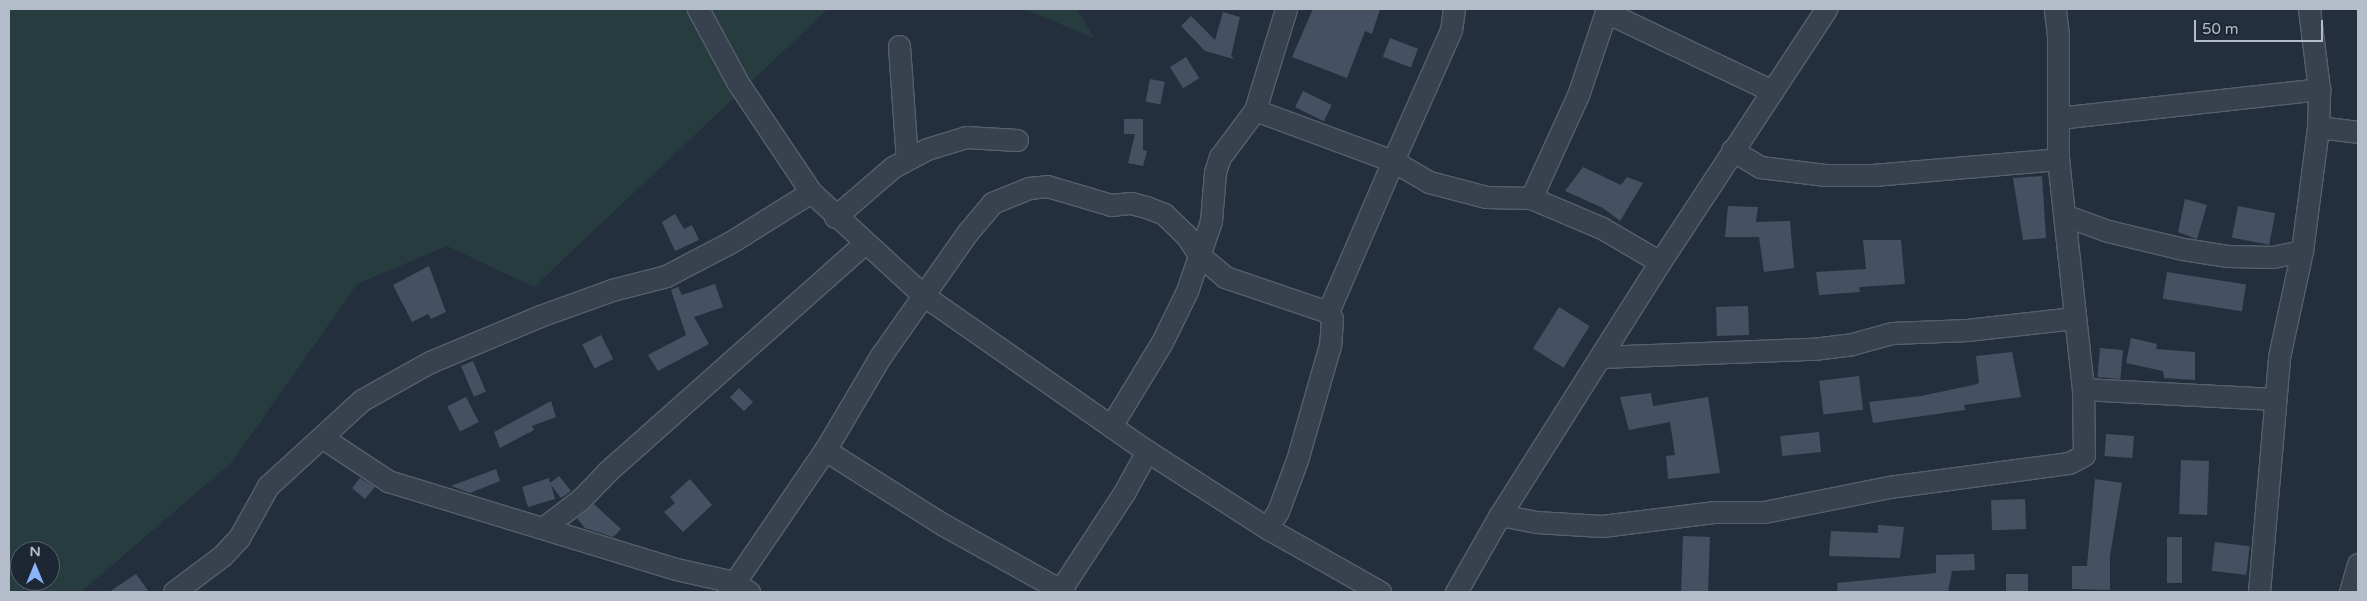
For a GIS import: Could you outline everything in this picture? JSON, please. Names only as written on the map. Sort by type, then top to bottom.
[{"type":"street","points":[[698,9],[738,82],[811,192],[864,244],[923,295],[1147,451],[1267,528],[1380,592]]},
{"type":"street","points":[[1111,426],[1162,342],[1187,291],[1211,221],[1215,172],[1220,158],[1255,110],[1286,9]]},
{"type":"street","points":[[1328,312],[1451,30],[1454,9]]},
{"type":"street","points":[[1456,592],[1500,515],[1660,262],[1826,9]]},
{"type":"street","points":[[1500,515],[1536,522],[1602,526],[1715,512],[1764,512],[1889,487],[2069,463],[2084,455],[2086,448],[2083,388],[2058,160],[2055,9]]},
{"type":"street","points":[[2259,592],[2274,399],[2282,337],[2302,252],[2318,127],[2319,89],[2309,9]]},
{"type":"street","points":[[1531,198],[1578,95],[1607,10],[1772,91]]},
{"type":"street","points":[[899,46],[907,160]]},
{"type":"street","points":[[2058,118],[2319,89]]},
{"type":"street","points":[[1255,110],[1393,161],[1429,182],[1486,197],[1531,198],[1602,228],[1660,262]]},
{"type":"street","points":[[2318,127],[2358,132]]},
{"type":"street","points":[[835,217],[893,167],[927,149],[966,137],[1017,140]]},
{"type":"street","points":[[1732,150],[1760,167],[1825,175],[1873,175],[2058,160]]},
{"type":"street","points":[[323,438],[388,481],[737,589],[825,450],[880,357],[923,295],[992,203],[1029,188],[1047,186],[1111,205],[1131,203],[1164,214],[1186,235],[1200,255],[1225,277],[1328,312],[1332,319],[1330,345],[1303,441],[1278,511],[1267,528]]},
{"type":"street","points":[[174,592],[209,568],[239,538],[268,486],[323,438],[362,400],[422,366],[540,316],[612,290],[666,276],[730,242],[811,192]]},
{"type":"street","points":[[2064,215],[2108,231],[2192,251],[2273,257],[2302,252]]},
{"type":"street","points":[[543,528],[581,498],[608,471],[864,244]]},
{"type":"street","points":[[1600,357],[1812,349],[1852,344],[1892,333],[1958,331],[2074,318]]},
{"type":"street","points":[[2083,388],[2274,399]]},
{"type":"street","points":[[825,450],[942,524],[1061,592],[1125,491],[1147,451]]},
{"type":"street","points":[[2350,592],[2358,564]]},
{"type":"green space","points":[[9,9],[828,9],[534,287],[447,246],[357,284],[232,462],[81,592],[9,592]]},
{"type":"green space","points":[[1024,9],[1077,9],[1094,38]]},
{"type":"building","points":[[1313,9],[1380,9],[1372,34],[1365,31],[1347,78],[1292,57]]},
{"type":"building","points":[[1223,12],[1240,17],[1231,56],[1234,59],[1205,51],[1181,26],[1191,16],[1215,40]]},
{"type":"building","points":[[1390,38],[1418,49],[1411,67],[1383,57]]},
{"type":"building","points":[[1186,57],[1199,78],[1183,88],[1170,67]]},
{"type":"building","points":[[1150,79],[1165,82],[1160,104],[1146,102]]},
{"type":"building","points":[[1303,91],[1332,105],[1324,121],[1295,107]]},
{"type":"building","points":[[1124,119],[1143,119],[1143,150],[1147,151],[1143,166],[1128,163],[1135,134],[1124,134]]},
{"type":"building","points":[[1583,167],[1621,185],[1627,177],[1643,183],[1620,221],[1603,208],[1565,191]]},
{"type":"building","points":[[2042,176],[2046,238],[2023,240],[2013,178]]},
{"type":"building","points":[[2185,199],[2207,205],[2197,239],[2178,232]]},
{"type":"building","points":[[1728,206],[1758,207],[1756,222],[1790,221],[1794,268],[1764,272],[1759,237],[1725,237]]},
{"type":"building","points":[[2238,206],[2275,213],[2269,245],[2232,237]]},
{"type":"building","points":[[675,214],[684,229],[692,225],[699,240],[675,251],[662,222]]},
{"type":"building","points":[[1863,240],[1901,240],[1905,284],[1859,287],[1860,292],[1819,295],[1816,272],[1866,269]]},
{"type":"building","points":[[429,266],[446,312],[431,319],[428,314],[412,322],[393,285]]},
{"type":"building","points":[[2167,272],[2246,285],[2242,311],[2163,299]]},
{"type":"building","points":[[715,284],[723,307],[694,317],[709,344],[658,371],[648,355],[686,335],[671,290],[678,287],[682,295]]},
{"type":"building","points":[[1748,306],[1749,335],[1717,336],[1716,307]]},
{"type":"building","points":[[1559,307],[1590,326],[1564,368],[1533,349]]},
{"type":"building","points":[[601,335],[613,359],[595,369],[582,345]]},
{"type":"building","points":[[2131,338],[2157,344],[2156,349],[2195,352],[2195,380],[2164,378],[2163,371],[2126,363]]},
{"type":"building","points":[[2100,348],[2123,350],[2120,379],[2097,377]]},
{"type":"building","points":[[2012,352],[2021,397],[1964,405],[1965,410],[1873,423],[1869,402],[1921,396],[1979,383],[1976,356]]},
{"type":"building","points":[[473,361],[486,391],[474,396],[461,366]]},
{"type":"building","points":[[1859,376],[1863,410],[1823,415],[1819,381]]},
{"type":"building","points":[[739,388],[753,402],[744,411],[730,397]]},
{"type":"building","points":[[1651,393],[1653,406],[1708,397],[1720,473],[1668,479],[1666,456],[1675,455],[1670,422],[1629,430],[1620,397]]},
{"type":"building","points":[[466,397],[479,422],[460,431],[447,407]]},
{"type":"building","points":[[551,401],[556,417],[532,426],[534,430],[500,448],[494,432]]},
{"type":"building","points":[[1819,432],[1821,452],[1782,456],[1780,436]]},
{"type":"building","points":[[2106,434],[2134,436],[2132,458],[2104,456]]},
{"type":"building","points":[[2181,460],[2209,461],[2207,515],[2179,514]]},
{"type":"building","points":[[496,469],[500,481],[470,493],[451,486]]},
{"type":"building","points":[[559,476],[571,491],[561,498],[551,485],[555,499],[528,507],[522,487],[549,478],[550,483]]},
{"type":"building","points":[[360,478],[375,487],[365,499],[352,488]]},
{"type":"building","points":[[690,479],[712,505],[683,532],[664,512],[675,503],[670,497]]},
{"type":"building","points":[[2095,479],[2122,483],[2110,556],[2110,590],[2072,589],[2072,566],[2087,566]]},
{"type":"building","points":[[2025,499],[2026,529],[1992,530],[1991,500]]},
{"type":"building","points":[[594,504],[621,529],[613,537],[585,528],[577,518]]},
{"type":"building","points":[[1878,525],[1904,527],[1900,558],[1829,556],[1831,531],[1878,533]]},
{"type":"building","points":[[1683,536],[1710,537],[1708,592],[1681,592]]},
{"type":"building","points":[[2167,537],[2182,537],[2182,583],[2167,583]]},
{"type":"building","points":[[2215,542],[2250,546],[2246,575],[2211,571]]},
{"type":"building","points":[[1974,554],[1975,570],[1952,571],[1948,592],[1838,592],[1837,583],[1936,573],[1936,555]]},
{"type":"building","points":[[136,574],[149,592],[109,592]]},
{"type":"building","points":[[2006,574],[2028,574],[2028,592],[2006,592]]}]
